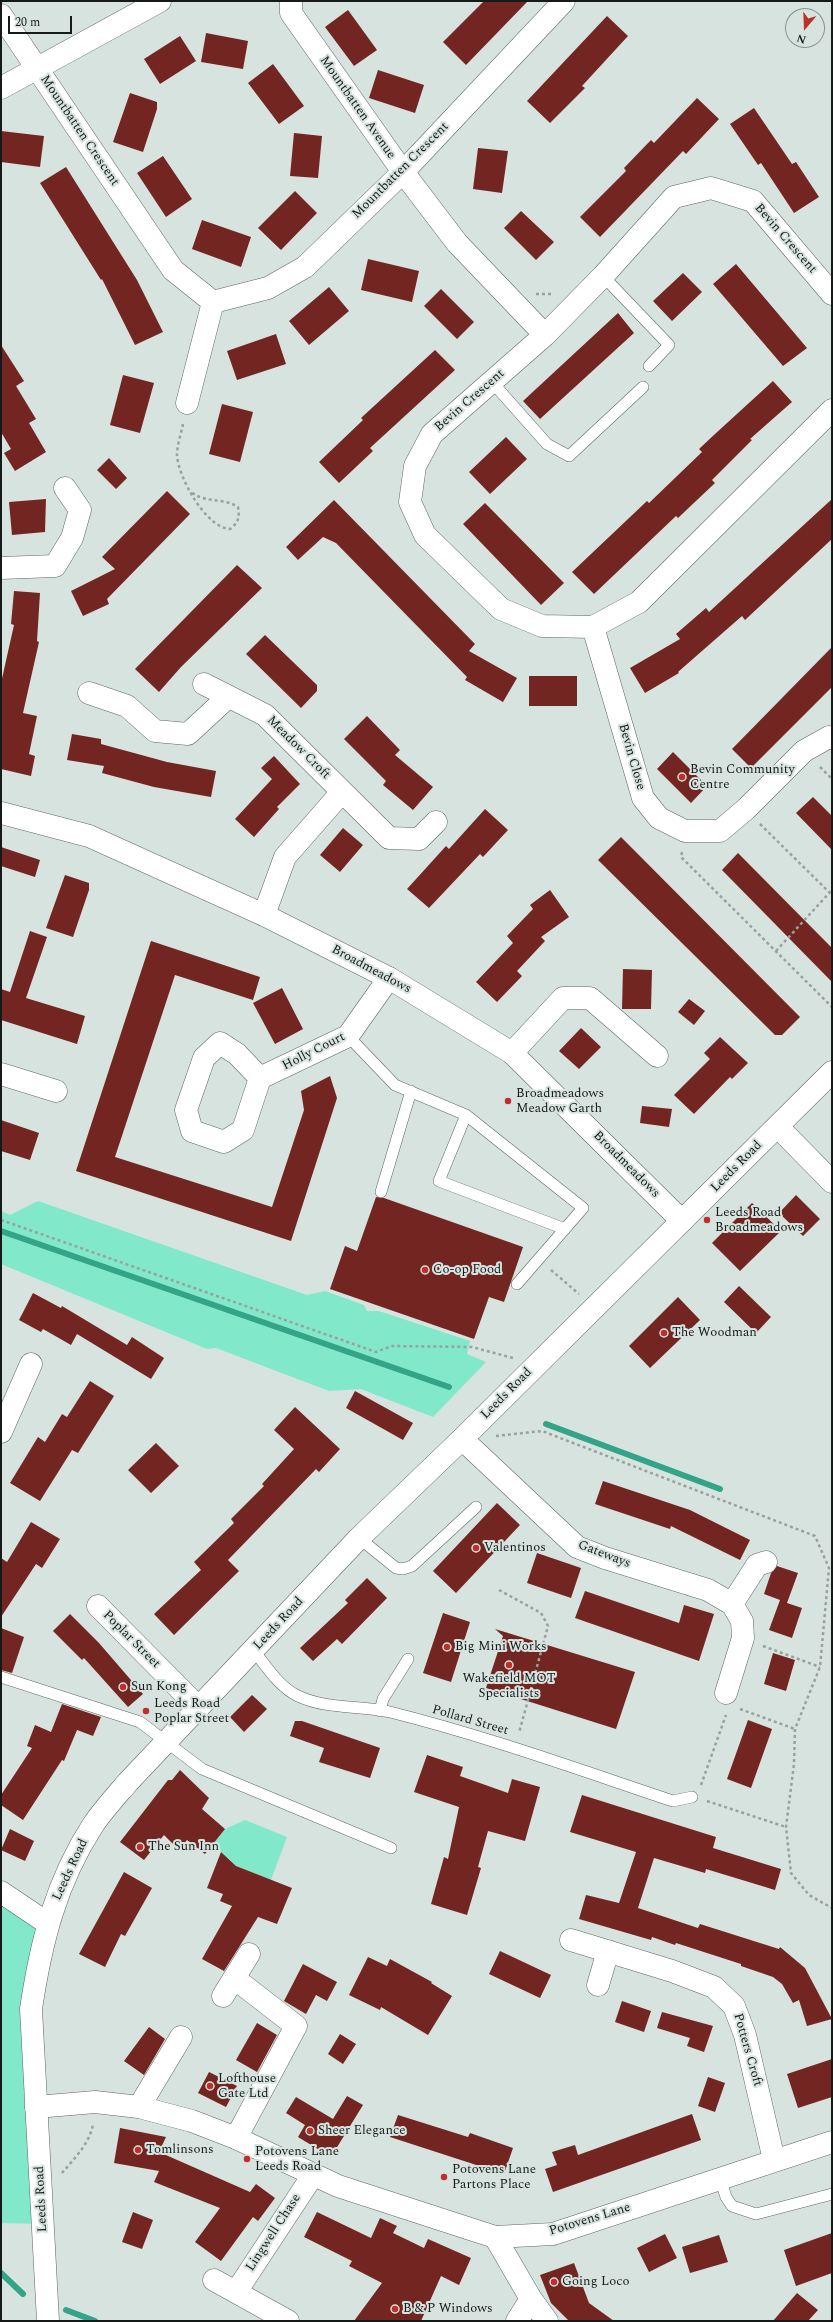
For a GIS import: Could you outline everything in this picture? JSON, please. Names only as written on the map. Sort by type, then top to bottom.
[{"type":"street","points":[[37,68],[160,1]]},
{"type":"street","name":"Mountbatten Avenue","points":[[291,1],[291,13],[403,172],[457,243],[545,335]]},
{"type":"street","name":"Mountbatten Crescent","points":[[1,15],[173,270],[213,302],[268,288],[305,267],[403,172],[564,1]]},
{"type":"street","name":"Mountbatten Crescent","points":[[1,88],[37,68]]},
{"type":"street","name":"Bevin Crescent","points":[[832,294],[753,201],[712,188],[674,197],[603,276],[545,335],[432,434],[415,466],[410,502],[425,535],[501,608],[542,626],[593,627],[639,602],[832,410]]},
{"type":"street","points":[[187,403],[213,302]]},
{"type":"street","points":[[1,568],[55,566],[72,538],[80,510],[65,488]]},
{"type":"street","name":"Bevin Close","points":[[593,627],[643,798],[659,818],[685,831],[720,831],[746,810],[804,751],[829,737],[832,738]]},
{"type":"street","name":"Meadow Croft","points":[[204,684],[265,715],[389,838],[419,839],[436,822]]},
{"type":"street","points":[[89,693],[127,706],[155,731],[188,734],[228,697]]},
{"type":"street","points":[[264,915],[285,857],[342,792]]},
{"type":"street","name":"Broadmeadows","points":[[1,813],[90,836],[264,915],[389,978],[512,1053],[682,1221]]},
{"type":"street","name":"Holly Court","points":[[260,1078],[348,1036],[389,978]]},
{"type":"street","points":[[512,1053],[563,998],[590,998],[657,1056]]},
{"type":"street","name":"Leeds Road","points":[[48,2321],[31,2008],[38,1961],[48,1923],[70,1867],[94,1824],[128,1782],[198,1707],[254,1651],[359,1538],[462,1439],[832,1072]]},
{"type":"street","points":[[1,1074],[56,1091]]},
{"type":"street","points":[[778,1127],[832,1182]]},
{"type":"street","points":[[1,1432],[32,1364]]},
{"type":"street","name":"Gateways","points":[[462,1439],[578,1547],[605,1558],[708,1590],[732,1604],[742,1621],[743,1638],[728,1699]]},
{"type":"street","points":[[732,1604],[757,1565],[766,1562]]},
{"type":"street","name":"Poplar Street","points":[[98,1606],[198,1707]]},
{"type":"street","points":[[1,1892],[48,1923]]},
{"type":"street","name":"Potters Croft","points":[[571,1940],[714,1987],[734,2006],[745,2034],[774,2160]]},
{"type":"street","points":[[598,1985],[608,1951]]},
{"type":"street","points":[[236,2138],[296,2026],[228,1987],[249,1954]]},
{"type":"street","points":[[139,2107],[181,2037]]},
{"type":"street","name":"Potovens Lane","points":[[36,2107],[96,2102],[139,2107],[192,2121],[236,2138],[338,2186],[495,2237],[552,2234],[832,2142]]},
{"type":"street","name":"Lingwell Chase","points":[[236,2292],[313,2174]]},
{"type":"street","points":[[495,2237],[531,2299],[547,2321]]},
{"type":"street","points":[[214,2280],[288,2321]]},
{"type":"street","points":[[517,2321],[531,2299]]},
{"type":"lane","points":[[603,276],[669,345],[649,366]]},
{"type":"lane","points":[[492,382],[547,444],[569,456],[643,387]]},
{"type":"lane","points":[[348,1036],[395,1085],[466,1115],[583,1208],[517,1284]]},
{"type":"lane","points":[[381,1192],[411,1091]]},
{"type":"lane","points":[[466,1115],[439,1181],[565,1228]]},
{"type":"lane","points":[[359,1538],[396,1568],[403,1569],[412,1566],[476,1507]]},
{"type":"lane","name":"Pollard Street","points":[[254,1651],[280,1683],[299,1696],[346,1708],[380,1710],[515,1749],[673,1801],[692,1797]]},
{"type":"lane","points":[[380,1710],[383,1699],[408,1659]]},
{"type":"lane","points":[[1,1677],[140,1722],[202,1770],[391,1848]]},
{"type":"lane","points":[[720,2178],[726,2197],[732,2206],[756,2214],[832,2194]]},
{"type":"path","points":[[503,292],[584,296]]},
{"type":"path","points":[[187,403],[177,454],[179,468],[190,491],[204,512],[222,528],[230,529],[237,524],[239,515],[238,508],[231,503],[200,498],[190,491]]},
{"type":"path","points":[[746,810],[831,892],[776,951]]},
{"type":"path","points":[[685,831],[681,857],[832,1007]]},
{"type":"path","points":[[1,1220],[376,1352],[392,1346],[472,1347],[537,1365]]},
{"type":"path","points":[[538,1259],[594,1308]]},
{"type":"path","points":[[462,1439],[542,1431]]},
{"type":"path","points":[[499,1590],[541,1613],[548,1626],[515,1749]]},
{"type":"path","points":[[743,1638],[820,1667]]},
{"type":"path","points":[[701,1786],[728,1699],[795,1728]]},
{"type":"path","points":[[692,1797],[786,1827],[791,1873],[809,1895],[832,1908]]},
{"type":"path","points":[[41,2180],[60,2174],[77,2156],[92,2132],[96,2102]]},
{"type":"green space","points":[[38,1201],[307,1295],[325,1291],[364,1305],[367,1311],[379,1311],[470,1341],[467,1354],[486,1362],[433,1417],[361,1389],[329,1391],[216,1348],[207,1349],[1,1264],[1,1211],[10,1215]]},
{"type":"green space","points":[[245,1820],[287,1837],[271,1880],[236,1866],[213,1844],[225,1829]]},
{"type":"green space","points":[[1,1892],[47,1923],[38,1961],[43,2224],[1,2223]]},
{"type":"building","points":[[484,1],[528,1],[466,65],[443,42]]},
{"type":"building","points":[[348,10],[377,50],[354,66],[325,27]]},
{"type":"building","points":[[607,16],[628,36],[582,86],[585,88],[550,123],[527,101]]},
{"type":"building","points":[[206,33],[248,41],[243,69],[201,62]]},
{"type":"building","points":[[180,36],[196,61],[160,84],[144,59]]},
{"type":"building","points":[[273,64],[304,106],[279,124],[248,83]]},
{"type":"building","points":[[378,70],[424,85],[415,113],[369,98]]},
{"type":"building","points":[[130,93],[157,102],[157,109],[143,152],[113,142]]},
{"type":"building","points":[[697,98],[719,119],[686,154],[683,151],[600,237],[580,217],[626,171],[624,168],[651,140],[654,143]]},
{"type":"building","points":[[754,108],[792,164],[796,162],[819,197],[794,213],[761,163],[758,165],[730,124]]},
{"type":"building","points":[[1,131],[44,136],[40,167],[1,162]]},
{"type":"building","points":[[294,133],[322,136],[318,178],[290,176]]},
{"type":"building","points":[[478,148],[508,151],[502,193],[473,189]]},
{"type":"building","points":[[163,156],[192,199],[166,217],[137,173]]},
{"type":"building","points":[[66,167],[137,280],[163,332],[135,345],[102,279],[101,280],[40,183]]},
{"type":"building","points":[[295,191],[317,213],[281,250],[258,228]]},
{"type":"building","points":[[521,211],[554,242],[536,260],[504,228]]},
{"type":"building","points":[[202,220],[251,237],[241,267],[192,249]]},
{"type":"building","points":[[368,259],[419,271],[412,302],[361,290]]},
{"type":"building","points":[[736,264],[807,348],[783,366],[713,284]]},
{"type":"building","points":[[683,273],[702,292],[672,321],[653,301]]},
{"type":"building","points":[[329,287],[349,311],[309,345],[289,321]]},
{"type":"building","points":[[441,289],[474,322],[457,339],[424,306]]},
{"type":"building","points":[[618,313],[634,333],[540,419],[523,401]]},
{"type":"building","points":[[276,334],[286,364],[237,380],[227,351]]},
{"type":"building","points":[[1,345],[24,381],[16,386],[36,419],[29,423],[46,452],[15,471],[4,453],[11,449],[1,432]]},
{"type":"building","points":[[435,350],[455,370],[370,448],[373,451],[339,483],[319,462],[363,420],[361,418]]},
{"type":"building","points":[[123,375],[154,383],[140,433],[110,425]]},
{"type":"building","points":[[773,381],[792,402],[750,439],[752,440],[712,480],[715,483],[678,518],[676,516],[594,594],[572,572],[647,501],[649,503],[702,452],[699,449]]},
{"type":"building","points":[[222,404],[253,412],[240,462],[209,454]]},
{"type":"building","points":[[506,437],[527,459],[490,494],[469,472]]},
{"type":"building","points":[[109,458],[127,478],[116,489],[97,470]]},
{"type":"building","points":[[167,491],[190,514],[107,599],[109,604],[83,616],[71,591],[115,569],[102,557]]},
{"type":"building","points":[[46,499],[45,532],[12,535],[9,502]]},
{"type":"building","points":[[832,499],[832,539],[745,620],[742,616],[678,672],[679,673],[645,693],[630,668],[680,639],[676,634],[706,608],[709,612]]},
{"type":"building","points":[[334,500],[475,644],[469,651],[517,678],[503,702],[465,680],[467,677],[336,543],[323,537],[298,560],[286,547]]},
{"type":"building","points":[[485,503],[564,583],[541,605],[463,524]]},
{"type":"building","points":[[237,565],[262,588],[181,667],[159,692],[135,669]]},
{"type":"building","points":[[14,591],[40,593],[37,641],[39,642],[23,713],[37,716],[29,754],[35,756],[31,776],[1,769],[1,683],[14,625],[11,624]]},
{"type":"building","points":[[265,635],[317,685],[317,691],[301,708],[246,654]]},
{"type":"building","points":[[832,647],[832,687],[751,768],[732,749]]},
{"type":"building","points":[[529,676],[577,676],[577,706],[529,706]]},
{"type":"building","points":[[367,716],[400,750],[395,755],[433,787],[413,810],[383,785],[386,781],[344,739]]},
{"type":"building","points":[[72,734],[101,739],[101,744],[167,762],[216,771],[211,797],[154,787],[102,773],[104,766],[67,760]]},
{"type":"building","name":"Bevin Community Centre","points":[[673,752],[707,786],[691,803],[657,769]]},
{"type":"building","points":[[274,756],[300,784],[277,807],[279,809],[254,837],[235,819],[272,779],[261,768]]},
{"type":"building","points":[[813,797],[832,816],[832,850],[796,813]]},
{"type":"building","points":[[485,809],[508,830],[483,857],[480,854],[429,908],[407,889],[446,846],[449,849]]},
{"type":"building","points":[[343,828],[363,845],[340,872],[320,855]]},
{"type":"building","points":[[621,837],[800,1017],[782,1035],[775,1035],[598,860]]},
{"type":"building","points":[[1,847],[40,860],[35,877],[1,866]]},
{"type":"building","points":[[738,853],[832,948],[832,982],[722,870]]},
{"type":"building","points":[[65,875],[89,883],[89,890],[73,937],[46,928]]},
{"type":"building","points":[[550,890],[569,917],[541,937],[545,941],[517,971],[522,976],[497,1002],[476,982],[513,943],[507,936],[533,909],[530,905]]},
{"type":"building","points":[[30,931],[47,937],[26,998],[85,1016],[77,1044],[1,1020],[1,989],[10,992]]},
{"type":"building","points":[[151,941],[260,977],[253,1000],[175,975],[115,1157],[272,1207],[304,1110],[301,1091],[330,1076],[337,1098],[291,1241],[76,1171]]},
{"type":"building","points":[[623,969],[652,970],[651,1009],[622,1009]]},
{"type":"building","points":[[282,988],[303,1029],[275,1044],[253,1003]]},
{"type":"building","points":[[689,999],[705,1011],[694,1025],[678,1012]]},
{"type":"building","points":[[581,1028],[601,1047],[579,1069],[559,1051]]},
{"type":"building","points":[[720,1037],[748,1063],[732,1079],[730,1077],[694,1114],[674,1095],[710,1059],[704,1053]]},
{"type":"building","points":[[642,1106],[672,1109],[669,1127],[640,1123]]},
{"type":"building","points":[[1,1120],[39,1133],[30,1160],[1,1151]]},
{"type":"building","points":[[796,1195],[820,1219],[803,1236],[779,1213]]},
{"type":"building","name":"Co-op Food","points":[[376,1197],[384,1198],[523,1247],[504,1302],[489,1297],[474,1339],[330,1289],[345,1246],[357,1251]]},
{"type":"building","points":[[752,1203],[781,1231],[740,1271],[712,1243]]},
{"type":"building","points":[[739,1286],[771,1317],[756,1333],[724,1302]]},
{"type":"building","points":[[33,1293],[61,1308],[62,1306],[127,1345],[132,1337],[164,1358],[151,1379],[77,1334],[71,1345],[43,1329],[41,1332],[19,1320]]},
{"type":"building","name":"The Woodman","points":[[678,1297],[700,1320],[650,1368],[629,1346]]},
{"type":"building","points":[[90,1381],[114,1396],[78,1453],[72,1450],[40,1501],[10,1483],[38,1437],[45,1442],[62,1414],[67,1417]]},
{"type":"building","points":[[355,1391],[413,1423],[403,1440],[346,1408]]},
{"type":"building","points":[[295,1407],[340,1449],[319,1472],[316,1469],[228,1560],[239,1571],[174,1635],[154,1614],[201,1570],[194,1562],[234,1523],[231,1519],[264,1486],[262,1484],[294,1449],[274,1430]]},
{"type":"building","points":[[156,1443],[179,1466],[151,1493],[128,1470]]},
{"type":"building","points":[[603,1481],[690,1510],[750,1540],[740,1560],[671,1526],[670,1529],[595,1504]]},
{"type":"building","name":"Valentinos","points":[[497,1503],[520,1525],[456,1593],[433,1571]]},
{"type":"building","points":[[31,1522],[60,1539],[42,1568],[36,1564],[1,1617],[1,1558],[7,1562]]},
{"type":"building","points":[[537,1553],[581,1568],[571,1598],[527,1583]]},
{"type":"building","points":[[777,1566],[798,1573],[787,1603],[802,1608],[792,1638],[769,1630],[780,1600],[764,1594],[771,1573]]},
{"type":"building","points":[[367,1578],[387,1598],[342,1644],[337,1639],[313,1661],[300,1648],[348,1603],[345,1600]]},
{"type":"building","points":[[585,1591],[679,1623],[684,1605],[714,1614],[699,1661],[575,1618]]},
{"type":"building","name":"Big Mini Works","points":[[443,1613],[470,1622],[451,1682],[423,1673]]},
{"type":"building","points":[[70,1614],[99,1643],[143,1694],[128,1707],[84,1658],[82,1660],[53,1631]]},
{"type":"building","points":[[1,1628],[24,1637],[12,1673],[1,1670]]},
{"type":"building","points":[[495,1629],[635,1672],[616,1729],[486,1688],[503,1636]]},
{"type":"building","points":[[773,1653],[795,1660],[786,1691],[764,1684]]},
{"type":"building","points":[[252,1695],[267,1709],[244,1732],[230,1717]]},
{"type":"building","points":[[62,1704],[101,1717],[93,1736],[77,1730],[64,1761],[62,1760],[23,1820],[1,1805],[1,1795],[32,1748],[27,1746],[35,1725],[51,1732]]},
{"type":"building","points":[[748,1720],[772,1729],[751,1788],[727,1779]]},
{"type":"building","points":[[295,1721],[302,1721],[380,1748],[370,1778],[319,1762],[324,1748],[290,1736]]},
{"type":"building","points":[[427,1755],[463,1767],[460,1776],[508,1793],[512,1779],[540,1787],[525,1841],[488,1831],[478,1867],[481,1868],[467,1915],[431,1904],[444,1857],[448,1859],[459,1807],[414,1792]]},
{"type":"building","points":[[180,1770],[209,1798],[202,1809],[225,1829],[205,1854],[187,1840],[179,1850],[164,1835],[144,1860],[120,1842],[168,1780],[172,1780]]},
{"type":"building","points":[[582,1795],[716,1837],[713,1848],[781,1869],[775,1890],[706,1869],[705,1873],[654,1858],[638,1908],[698,1928],[700,1924],[779,1949],[780,1947],[805,1968],[832,2019],[807,2026],[799,2000],[793,2003],[782,1984],[773,1977],[741,1966],[741,1964],[676,1943],[675,1945],[652,1937],[651,1940],[579,1919],[586,1895],[619,1903],[636,1852],[570,1832]]},
{"type":"building","points":[[10,1829],[34,1841],[25,1861],[1,1850]]},
{"type":"building","points":[[221,1852],[236,1866],[292,1888],[277,1924],[258,1917],[224,1971],[202,1959],[232,1906],[220,1901],[223,1894],[207,1888]]},
{"type":"building","points":[[124,1872],[152,1888],[125,1936],[121,1934],[105,1967],[79,1954]]},
{"type":"building","points":[[500,1951],[551,1975],[540,1998],[489,1974]]},
{"type":"building","points":[[368,1957],[387,1966],[390,1959],[432,1982],[431,1983],[452,1996],[428,2035],[381,2007],[380,2010],[349,1995]]},
{"type":"building","points":[[303,1964],[337,1982],[327,2001],[316,1995],[306,2014],[284,2001]]},
{"type":"building","points":[[622,2001],[651,2011],[644,2032],[615,2022]]},
{"type":"building","points":[[662,2012],[713,2026],[704,2052],[687,2046],[690,2038],[657,2028]]},
{"type":"building","points":[[257,2023],[277,2035],[257,2072],[236,2060]]},
{"type":"building","points":[[149,2027],[165,2039],[144,2075],[124,2061]]},
{"type":"building","points":[[340,2034],[356,2044],[343,2064],[328,2054]]},
{"type":"building","points":[[832,2059],[832,2097],[798,2108],[787,2074]]},
{"type":"building","points":[[209,2072],[237,2086],[226,2107],[198,2093]]},
{"type":"building","points":[[708,2077],[725,2083],[715,2112],[698,2106]]},
{"type":"building","points":[[347,2096],[363,2105],[331,2157],[298,2137],[305,2125],[286,2113],[296,2097],[333,2119]]},
{"type":"building","points":[[692,2114],[701,2140],[553,2192],[545,2169],[557,2165],[552,2152],[575,2145],[578,2155]]},
{"type":"building","points":[[398,2115],[468,2137],[470,2133],[513,2148],[504,2174],[390,2137]]},
{"type":"building","points":[[120,2128],[166,2137],[159,2152],[250,2192],[256,2184],[275,2198],[258,2221],[253,2217],[221,2261],[195,2242],[220,2208],[154,2182],[159,2171],[114,2163]]},
{"type":"building","points":[[133,2212],[153,2220],[142,2249],[122,2242]]},
{"type":"building","points":[[317,2212],[371,2238],[380,2218],[397,2226],[393,2233],[424,2248],[428,2239],[471,2258],[459,2285],[441,2276],[421,2321],[354,2321],[382,2283],[349,2266],[352,2261],[304,2237]]},
{"type":"building","points":[[832,2233],[832,2273],[796,2286],[784,2250]]},
{"type":"building","points":[[665,2234],[677,2258],[649,2272],[637,2248]]},
{"type":"building","points":[[719,2235],[728,2262],[690,2273],[682,2247]]},
{"type":"building","points":[[574,2263],[589,2303],[614,2321],[569,2321],[551,2303],[540,2275]]},
{"type":"building","points":[[797,2293],[818,2310],[808,2321],[773,2321]]},
{"type":"waterway","points":[[1,1231],[449,1387]]},
{"type":"waterway","points":[[546,1424],[720,1489]]},
{"type":"waterway","points":[[1,2273],[23,2294]]},
{"type":"waterway","points":[[66,2310],[95,2321]]},
{"type":"place","name":"Bevin Community Centre","points":[[682,777]]},
{"type":"place","name":"Broadmeadows Meadow Garth","points":[[508,1101]]},
{"type":"place","name":"Leeds Road Broadmeadows","points":[[707,1220]]},
{"type":"place","name":"Co-op Food","points":[[425,1270]]},
{"type":"place","name":"The Woodman","points":[[664,1333]]},
{"type":"place","name":"Valentinos","points":[[476,1548]]},
{"type":"place","name":"Big Mini Works","points":[[447,1647]]},
{"type":"place","name":"Wakefield MOT Specialists","points":[[509,1665]]},
{"type":"place","name":"Sun Kong","points":[[123,1687]]},
{"type":"place","name":"Leeds Road Poplar Street","points":[[146,1711]]},
{"type":"place","name":"The Sun Inn","points":[[140,1847]]},
{"type":"place","name":"Lofthouse Gate Ltd","points":[[210,2086]]},
{"type":"place","name":"Sheer Elegance","points":[[310,2131]]},
{"type":"place","name":"Tomlinsons","points":[[138,2150]]},
{"type":"place","name":"Potovens Lane Leeds Road","points":[[247,2159]]},
{"type":"place","name":"Potovens Lane Partons Place","points":[[444,2177]]},
{"type":"place","name":"Going Loco","points":[[554,2282]]},
{"type":"place","name":"B & P Windows","points":[[395,2309]]}]
